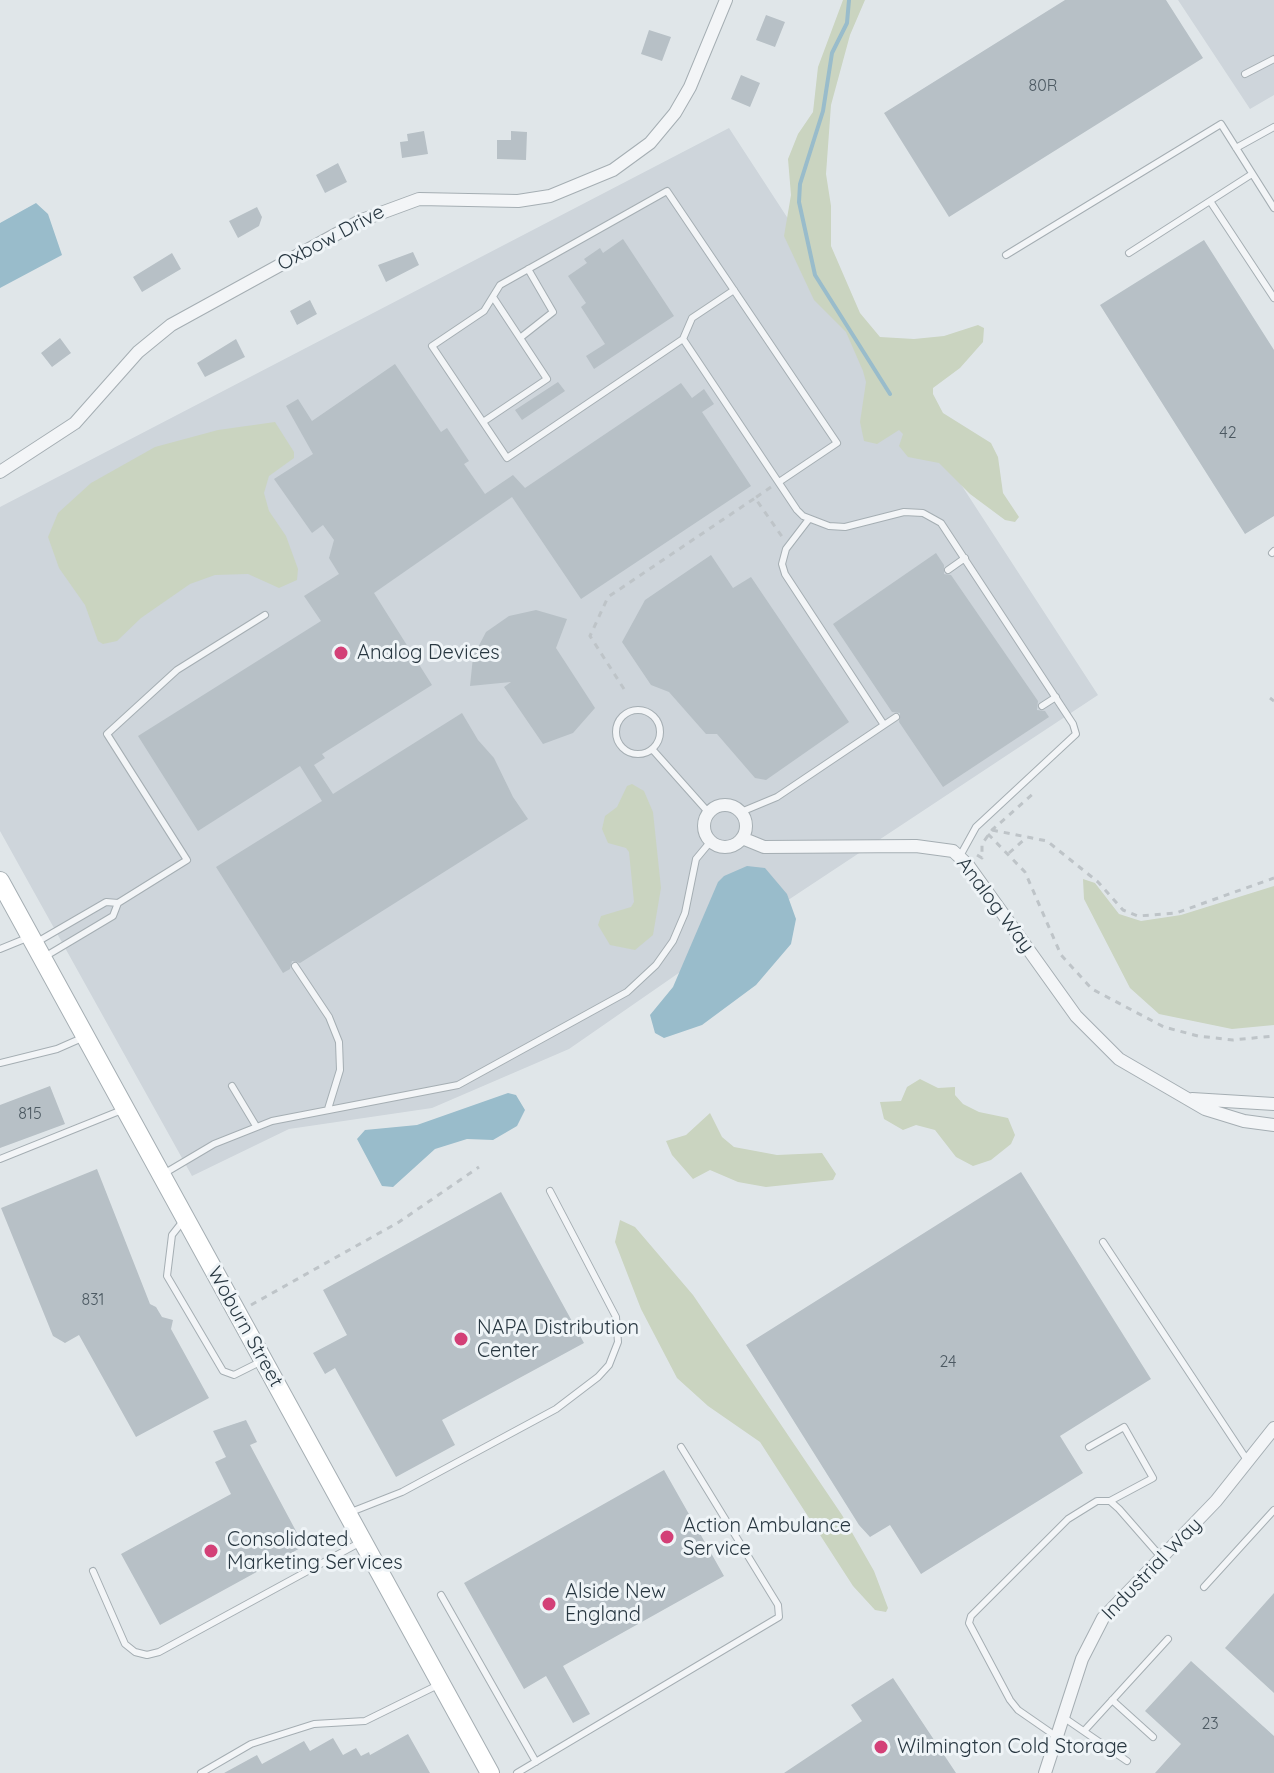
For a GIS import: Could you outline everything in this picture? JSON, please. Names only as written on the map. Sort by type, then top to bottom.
[{"type":"street","name":"Oxbow Drive","points":[[0,472],[75,423],[138,352],[171,325],[362,220],[419,199],[518,201],[550,196],[613,170],[650,143],[675,113],[690,87],[726,0]]},
{"type":"street","points":[[711,841],[704,825],[709,813],[722,806],[741,812],[746,827],[742,838]]},
{"type":"street","name":"Analog Way","points":[[711,841],[728,846],[742,838],[764,847],[916,846],[945,849],[960,856],[1088,1030],[1135,1071],[1218,1114],[1274,1125]]},
{"type":"street","name":"Woburn Street","points":[[0,881],[490,1773]]},
{"type":"street","name":"Analog Way","points":[[1192,1099],[1274,1104]]},
{"type":"street","name":"Industrial Way","points":[[1045,1773],[1095,1630],[1118,1600],[1249,1463],[1274,1428]]},
{"type":"lane","points":[[1245,74],[1274,59]]},
{"type":"lane","points":[[1006,255],[1221,124],[1252,174],[1271,197],[1274,208]]},
{"type":"lane","points":[[1236,148],[1274,127]]},
{"type":"lane","points":[[1129,253],[1252,174]]},
{"type":"lane","points":[[734,290],[692,318],[683,339],[507,458],[432,346],[484,311],[500,285],[667,191],[734,290],[837,443],[779,482]]},
{"type":"lane","points":[[1210,201],[1274,298]]},
{"type":"lane","points":[[520,338],[549,320],[553,312],[528,269]]},
{"type":"lane","points":[[483,422],[547,379],[493,297]]},
{"type":"lane","points":[[683,339],[797,510],[809,519],[845,527],[904,512],[923,513],[941,523],[1076,728],[1074,738],[976,827],[960,856]]},
{"type":"lane","points":[[809,519],[789,543],[782,564],[785,574],[884,725]]},
{"type":"lane","points":[[948,570],[965,558]]},
{"type":"lane","points":[[36,946],[106,902],[118,903],[187,860],[107,734],[177,670],[265,615]]},
{"type":"lane","points":[[1042,706],[1056,697]]},
{"type":"lane","points":[[643,711],[655,718],[660,739],[652,749],[637,754],[619,744],[616,729],[625,715],[643,711]]},
{"type":"lane","points":[[741,812],[781,794],[896,717]]},
{"type":"lane","points":[[652,749],[709,813]]},
{"type":"lane","points":[[162,1175],[214,1144],[256,1126],[328,1109],[408,1098],[458,1085],[627,992],[656,965],[673,941],[685,913],[696,859],[711,841]]},
{"type":"lane","points":[[0,949],[36,946],[113,916],[118,903]]},
{"type":"lane","points":[[295,966],[329,1017],[339,1042],[340,1070],[328,1109]]},
{"type":"lane","points":[[0,1063],[57,1049],[85,1036]]},
{"type":"lane","points":[[232,1086],[256,1126]]},
{"type":"lane","points":[[0,1159],[125,1109]]},
{"type":"lane","points":[[348,1514],[402,1492],[556,1409],[609,1365],[618,1342],[616,1317],[550,1191]]},
{"type":"lane","points":[[186,1218],[172,1235],[167,1276],[225,1373],[239,1374],[264,1360]]},
{"type":"lane","points":[[1103,1242],[1249,1463]]},
{"type":"lane","points":[[1057,1737],[1018,1710],[1010,1700],[969,1623],[971,1616],[1068,1519],[1097,1501],[1110,1501],[1153,1478],[1124,1427],[1089,1447]]},
{"type":"lane","points":[[517,1773],[779,1617],[778,1605],[681,1447]]},
{"type":"lane","points":[[1110,1501],[1161,1557]]},
{"type":"lane","points":[[1204,1587],[1274,1510]]},
{"type":"lane","points":[[93,1571],[125,1644],[135,1652],[147,1655],[159,1652],[363,1542]]},
{"type":"lane","points":[[441,1595],[536,1762]]},
{"type":"lane","points":[[1084,1731],[1168,1639]]},
{"type":"lane","points":[[201,1773],[251,1744],[314,1724],[365,1721],[441,1683]]},
{"type":"lane","points":[[1112,1700],[1153,1737]]},
{"type":"lane","points":[[1063,1717],[1127,1761]]},
{"type":"path","points":[[624,689],[590,636],[608,597],[779,482]]},
{"type":"path","points":[[755,498],[780,536],[789,543]]},
{"type":"path","points":[[982,858],[982,844],[990,832],[1034,793]]},
{"type":"path","points":[[990,832],[1047,841],[1098,882],[1123,910],[1138,916],[1176,913],[1274,878]]},
{"type":"path","points":[[990,832],[1025,872],[1061,955],[1092,989],[1164,1027],[1198,1036],[1233,1040],[1274,1036]]},
{"type":"path","points":[[1009,853],[1027,837]]},
{"type":"path","points":[[238,1313],[399,1222],[479,1167]]},
{"type":"shaded area","points":[[1178,0],[1274,0],[1274,95],[1250,109]]},
{"type":"shaded area","points":[[729,128],[1098,695],[696,961],[569,1049],[432,1108],[289,1129],[192,1176],[0,831],[0,507]]},
{"type":"green space","points":[[843,0],[865,0],[850,35],[831,105],[826,174],[831,206],[831,246],[860,313],[880,337],[914,339],[944,336],[978,325],[984,328],[983,342],[960,368],[933,388],[933,394],[943,413],[991,443],[998,457],[1003,493],[1019,517],[1015,522],[1005,520],[970,494],[939,463],[908,457],[899,446],[903,434],[899,430],[877,444],[864,441],[860,422],[866,382],[863,371],[846,332],[814,300],[784,236],[791,195],[788,159],[798,134],[813,112],[818,67]]},
{"type":"green space","points":[[275,422],[294,452],[294,458],[269,476],[264,493],[269,511],[286,536],[298,569],[297,580],[279,588],[248,574],[215,575],[190,584],[141,618],[117,641],[103,644],[98,641],[85,605],[59,568],[48,537],[58,513],[91,483],[155,447],[218,430]]},
{"type":"green space","points":[[632,784],[644,791],[653,812],[661,888],[653,935],[635,950],[610,945],[598,925],[601,916],[631,907],[634,902],[629,852],[626,848],[608,843],[602,829],[605,816],[617,807],[627,786]]},
{"type":"green space","points":[[1083,879],[1095,883],[1119,914],[1141,921],[1181,915],[1274,886],[1274,1025],[1232,1029],[1159,1014],[1130,988],[1084,899]]},
{"type":"green space","points":[[920,1079],[938,1088],[955,1087],[955,1095],[963,1104],[979,1112],[1008,1118],[1015,1135],[1011,1144],[991,1160],[973,1166],[956,1157],[935,1130],[916,1125],[903,1130],[884,1119],[880,1102],[901,1101],[907,1087]]},
{"type":"green space","points":[[710,1113],[722,1137],[734,1147],[777,1155],[822,1153],[836,1174],[833,1180],[766,1187],[738,1182],[710,1170],[693,1179],[672,1155],[666,1141],[686,1135]]},
{"type":"green space","points":[[620,1220],[635,1227],[693,1295],[746,1373],[842,1515],[874,1571],[888,1608],[886,1612],[875,1610],[853,1586],[760,1442],[708,1406],[677,1378],[641,1309],[615,1242]]},
{"type":"water","points":[[36,203],[48,214],[62,255],[0,288],[0,223]]},
{"type":"water","points":[[747,866],[765,868],[787,894],[796,919],[791,944],[756,985],[702,1025],[664,1038],[655,1033],[650,1015],[673,987],[718,882]]},
{"type":"water","points":[[508,1093],[516,1095],[525,1110],[517,1126],[493,1140],[467,1139],[435,1149],[393,1187],[382,1186],[357,1139],[365,1130],[417,1125]]},
{"type":"building","points":[[1065,0],[1166,0],[1203,58],[949,217],[884,113]]},
{"type":"building","points":[[766,15],[785,22],[775,47],[756,40]]},
{"type":"building","points":[[649,30],[671,37],[662,61],[641,54]]},
{"type":"building","points":[[741,75],[760,83],[750,107],[731,99]]},
{"type":"building","points":[[424,131],[428,154],[402,158],[400,142],[408,141],[407,134]]},
{"type":"building","points":[[511,131],[527,132],[526,160],[497,159],[497,140],[511,140]]},
{"type":"building","points":[[338,163],[347,182],[325,193],[316,175]]},
{"type":"building","points":[[257,207],[262,217],[259,226],[238,238],[229,221]]},
{"type":"building","points":[[623,239],[674,316],[594,369],[586,356],[605,344],[581,307],[586,303],[568,276],[587,263],[584,259],[600,248],[603,253]]},
{"type":"building","points":[[1204,240],[1274,350],[1274,516],[1245,534],[1100,305]]},
{"type":"building","points":[[413,252],[419,265],[386,282],[378,265]]},
{"type":"building","points":[[172,253],[181,269],[142,292],[133,277]]},
{"type":"building","points":[[310,300],[317,314],[297,325],[290,311]]},
{"type":"building","points":[[60,338],[71,353],[52,367],[41,353]]},
{"type":"building","points":[[236,339],[245,357],[205,377],[197,363]]},
{"type":"building","name":"Analog Devices","points":[[395,364],[441,432],[447,428],[469,461],[464,464],[485,494],[513,475],[525,488],[681,383],[692,398],[704,389],[714,404],[702,412],[751,486],[581,599],[512,497],[374,593],[432,685],[322,754],[325,758],[314,765],[333,794],[462,713],[478,740],[494,758],[528,819],[300,963],[292,961],[290,969],[283,973],[216,867],[322,801],[300,766],[198,831],[138,736],[321,621],[304,596],[339,574],[329,558],[334,540],[323,525],[312,533],[274,479],[313,454],[286,406],[298,399],[312,421]]},
{"type":"building","points":[[558,382],[565,391],[522,420],[515,410]]},
{"type":"building","points":[[936,553],[944,565],[944,574],[951,575],[1038,701],[1037,710],[1045,711],[1049,717],[943,787],[899,722],[900,713],[892,712],[833,624]]},
{"type":"building","points":[[711,555],[733,588],[751,577],[849,722],[766,780],[755,778],[717,734],[706,734],[669,692],[651,685],[622,642],[645,600]]},
{"type":"building","points":[[536,610],[567,619],[556,648],[595,708],[573,733],[543,744],[504,687],[511,682],[470,686],[473,657],[486,632],[509,616]]},
{"type":"building","points":[[50,1086],[65,1124],[0,1148],[0,1105]]},
{"type":"building","points":[[97,1169],[150,1304],[162,1317],[173,1320],[171,1329],[209,1398],[136,1437],[79,1335],[65,1343],[53,1336],[1,1208]]},
{"type":"building","points":[[1021,1172],[1151,1379],[1060,1436],[1083,1473],[921,1574],[890,1525],[870,1537],[859,1525],[746,1345]]},
{"type":"building","name":"NAPA Distribution Center","points":[[501,1192],[584,1343],[442,1420],[455,1445],[396,1477],[335,1368],[325,1374],[313,1353],[347,1335],[323,1290]]},
{"type":"building","name":"Consolidated Marketing Services","points":[[246,1420],[257,1442],[250,1445],[304,1546],[160,1625],[121,1554],[231,1494],[215,1462],[226,1457],[213,1431]]},
{"type":"building","points":[[664,1470],[724,1576],[563,1666],[590,1714],[573,1723],[546,1676],[524,1689],[464,1583]]},
{"type":"building","points":[[1274,1593],[1274,1693],[1225,1648]]},
{"type":"building","points":[[1191,1661],[1274,1736],[1274,1773],[1155,1773],[1181,1744],[1145,1711]]},
{"type":"building","name":"Wilmington Cold Storage","points":[[893,1678],[956,1773],[784,1773],[862,1721],[851,1705]]},
{"type":"building","points":[[408,1734],[430,1773],[224,1773],[257,1755],[262,1764],[304,1741],[310,1751],[333,1738],[343,1755],[356,1748],[361,1756],[369,1752],[370,1755]]},
{"type":"waterway","points":[[849,0],[847,23],[832,53],[823,111],[800,184],[799,202],[815,275],[890,394]]},
{"type":"place","name":"Analog Devices","points":[[341,653]]},
{"type":"place","name":"NAPA Distribution Center","points":[[461,1339]]},
{"type":"place","name":"Action Ambulance Service","points":[[667,1537]]},
{"type":"place","name":"Consolidated Marketing Services","points":[[211,1551]]},
{"type":"place","name":"Alside New England","points":[[549,1604]]},
{"type":"place","name":"Wilmington Cold Storage","points":[[881,1747]]}]
